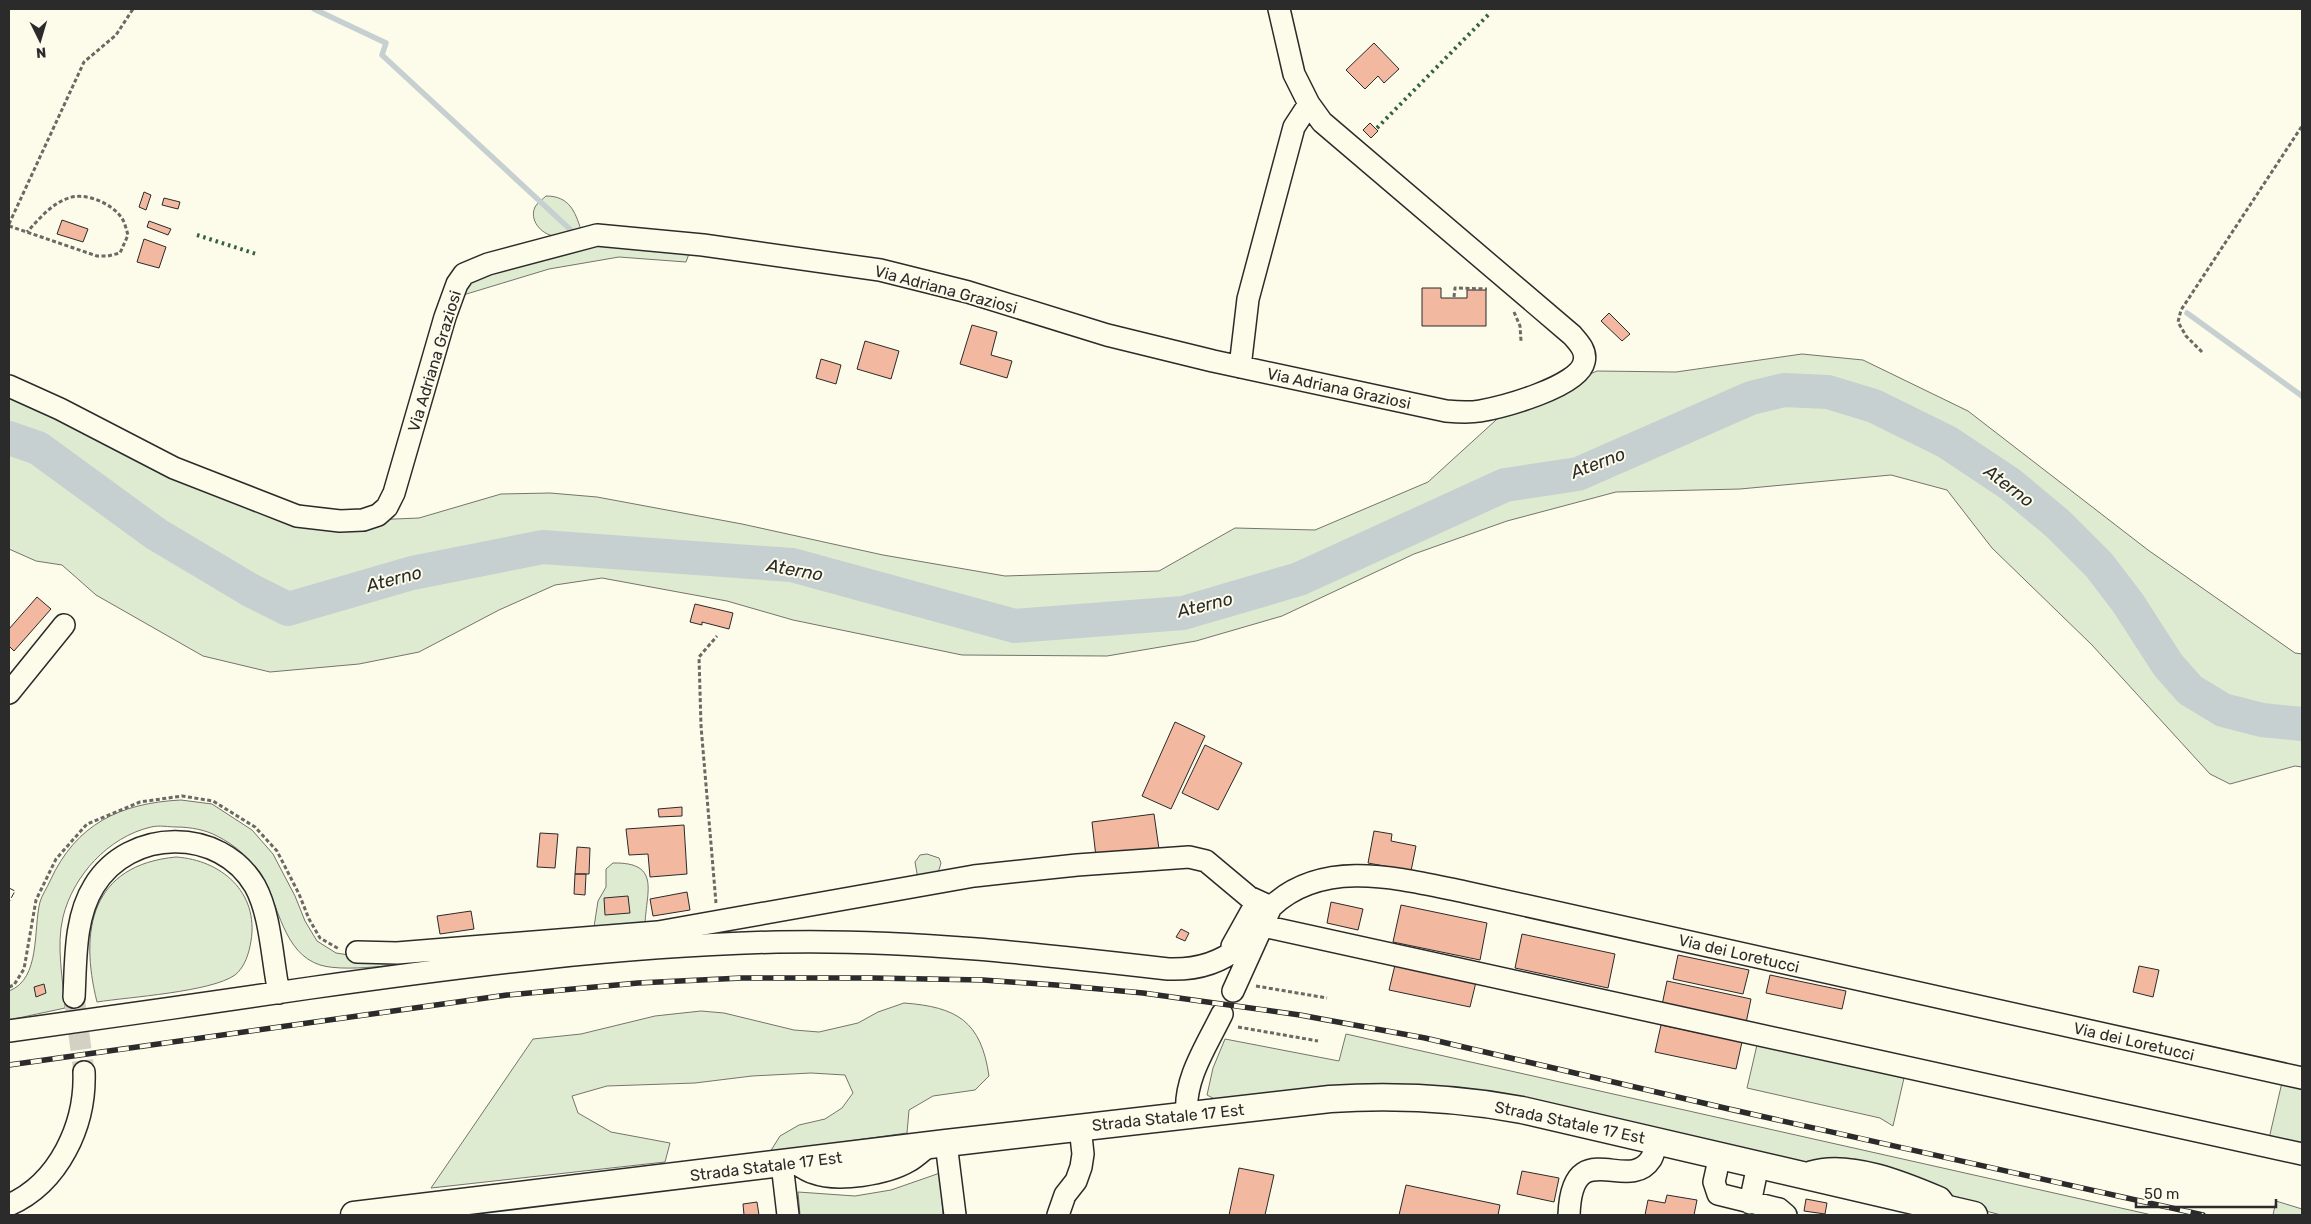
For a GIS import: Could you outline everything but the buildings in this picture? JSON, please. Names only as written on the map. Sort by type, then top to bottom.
[{"type":"main road","name":"Strada Statale 17 Est","points":[[354,1215],[452,1210],[938,1144],[1347,1098],[1423,1098],[1475,1102],[1522,1110],[1720,1155],[1948,1212],[1974,1215]]},
{"type":"street","name":"Via Adriana Graziosi","points":[[9,386],[174,468],[297,516],[340,521],[363,520],[378,515],[387,507],[394,493],[445,317],[457,284],[464,274],[488,264],[597,235],[703,245],[880,270],[968,292],[1107,335],[1240,367],[1436,410],[1467,412],[1496,408],[1530,397],[1575,375],[1584,363],[1582,348],[1566,329],[1340,138],[1317,116],[1294,74],[1278,9]]},
{"type":"street","points":[[1240,367],[1251,290],[1294,127],[1309,104]]},
{"type":"street","points":[[9,693],[64,625]]},
{"type":"street","points":[[74,997],[76,957],[82,918],[86,901],[94,885],[113,863],[131,851],[151,844],[176,841],[197,843],[218,852],[235,864],[254,884],[261,898],[268,923],[279,993]]},
{"type":"street","points":[[357,952],[397,953],[658,932],[974,876],[1189,856],[1206,861],[1249,897],[1271,907]]},
{"type":"street","name":"Via dei Loretucci","points":[[1235,986],[1271,907],[1297,887],[1324,878],[1360,876],[1407,881],[1474,894],[2302,1078]]},
{"type":"street","points":[[1216,962],[1239,935],[1252,912],[1271,907]]},
{"type":"street","points":[[740,916],[741,944]]},
{"type":"street","points":[[9,1031],[461,967],[558,956],[741,944],[828,942],[927,946],[1037,954],[1168,969],[1192,968],[1216,962],[1238,948],[1263,926],[2302,1154]]},
{"type":"street","points":[[1187,1115],[1186,1100],[1190,1083],[1220,1019]]},
{"type":"street","points":[[9,1205],[29,1194],[42,1182],[67,1148],[80,1115],[84,1072]]},
{"type":"street","points":[[1058,1215],[1065,1194],[1076,1181],[1081,1167],[1083,1154],[1080,1127]]},
{"type":"street","points":[[1569,1215],[1571,1190],[1581,1174],[1596,1170],[1630,1170],[1640,1168],[1651,1160],[1657,1141]]},
{"type":"street","points":[[938,1144],[955,1215]]},
{"type":"street","points":[[1720,1155],[1714,1182],[1716,1193],[1722,1197],[1779,1209],[1786,1215]]},
{"type":"street","points":[[788,1163],[788,1215]]},
{"type":"street","points":[[1750,1203],[1758,1165]]},
{"type":"path","points":[[27,232],[52,208],[67,198],[77,196],[103,202],[122,218],[128,235],[120,253],[108,256],[86,252],[27,232],[9,225],[84,62],[116,35],[133,9]]},
{"type":"path","points":[[2202,352],[2186,336],[2178,322],[2181,310],[2302,126]]},
{"type":"path","points":[[1454,298],[1455,288],[1493,289]]},
{"type":"path","points":[[1510,304],[1520,326],[1521,341]]},
{"type":"path","points":[[716,636],[700,656],[701,726],[717,921]]},
{"type":"path","points":[[9,987],[14,985],[24,969],[36,900],[56,859],[87,824],[140,802],[182,796],[213,801],[255,827],[277,851],[320,938],[338,948],[357,952]]},
{"type":"path","points":[[1235,986],[1327,998]]},
{"type":"path","points":[[1220,1019],[1318,1041]]},
{"type":"green space","points":[[546,196],[566,202],[573,211],[581,230],[564,236],[557,236],[549,235],[537,226],[534,212],[536,206]]},
{"type":"green space","points":[[608,241],[690,251],[686,262],[619,257],[549,269],[450,299],[459,280]]},
{"type":"green space","points":[[1802,354],[1863,360],[1968,411],[2148,550],[2295,653],[2302,654],[2302,767],[2295,766],[2230,784],[2210,774],[2092,645],[1992,548],[1947,490],[1891,475],[1740,489],[1616,492],[1507,521],[1414,554],[1282,616],[1196,641],[1107,656],[962,655],[793,620],[727,601],[602,578],[555,585],[499,610],[419,652],[359,664],[270,672],[203,656],[96,595],[62,565],[36,561],[9,549],[9,376],[173,458],[291,503],[370,520],[419,518],[501,494],[550,493],[597,497],[742,524],[883,555],[1005,576],[1159,571],[1235,528],[1315,530],[1428,482],[1507,410],[1597,371],[1676,372]]},
{"type":"green space","points":[[181,800],[212,804],[252,830],[273,854],[295,896],[305,921],[317,941],[336,953],[356,956],[455,957],[367,967],[349,968],[320,965],[308,959],[290,939],[262,876],[242,853],[213,834],[187,828],[154,826],[135,832],[107,849],[84,873],[75,887],[63,917],[60,939],[65,1008],[9,1020],[9,991],[19,985],[31,965],[41,899],[61,861],[73,845],[102,820],[120,812],[138,806]]},
{"type":"green space","points":[[927,854],[939,858],[941,863],[938,873],[918,879],[915,862],[920,855]]},
{"type":"green space","points":[[176,857],[208,864],[222,872],[243,894],[249,908],[252,923],[251,941],[244,964],[235,975],[208,986],[97,1002],[90,950],[92,927],[98,906],[109,887],[125,873],[147,863]]},
{"type":"green space","points":[[613,863],[629,864],[639,868],[645,874],[648,882],[648,892],[645,927],[594,927],[598,901],[606,887],[606,869]]},
{"type":"green space","points":[[904,1003],[939,1008],[963,1020],[973,1030],[980,1042],[989,1076],[975,1090],[933,1096],[909,1110],[907,1133],[770,1152],[780,1136],[799,1125],[825,1119],[842,1108],[853,1093],[845,1075],[811,1073],[752,1076],[695,1083],[607,1086],[572,1096],[578,1113],[611,1132],[670,1143],[665,1162],[431,1188],[533,1039],[581,1034],[655,1016],[701,1011],[724,1013],[794,1030],[819,1032],[858,1023],[878,1012]]},
{"type":"green space","points":[[1346,1034],[2152,1215],[2001,1215],[1805,1163],[1519,1102],[1224,1104],[1207,1095],[1213,1068],[1225,1039],[1339,1061]]},
{"type":"green space","points":[[1757,1045],[1904,1078],[1893,1126],[1880,1118],[1747,1088]]},
{"type":"green space","points":[[2283,1078],[2302,1083],[2302,1151],[2268,1143]]},
{"type":"green space","points":[[940,1173],[943,1215],[800,1215],[798,1192],[855,1196],[891,1190]]},
{"type":"green space","points":[[2276,1201],[2302,1209],[2302,1215],[2273,1215]]},
{"type":"waterway","points":[[314,9],[386,43],[382,55],[573,232]]},
{"type":"waterway","points":[[2187,313],[2302,396]]},
{"type":"waterway","name":"Aterno","points":[[9,438],[38,448],[156,534],[250,590],[288,609],[412,573],[543,547],[792,565],[1015,626],[1183,613],[1299,579],[1505,485],[1578,474],[1751,398],[1784,390],[1828,392],[1874,406],[1947,442],[2010,484],[2058,524],[2099,565],[2128,603],[2168,665],[2190,690],[2223,710],[2262,720],[2302,724]]},
{"type":"tunnel","points":[[74,997],[84,1072]]},
{"type":"railway","points":[[9,1065],[507,995],[638,983],[742,978],[983,980],[1143,993],[1300,1015],[1425,1038],[1729,1109],[2203,1215]]},
{"type":"hedge","points":[[1377,128],[1490,13]]},
{"type":"hedge","points":[[197,235],[256,254]]},
{"type":"fence","points":[[9,888],[15,891],[9,902]]}]
